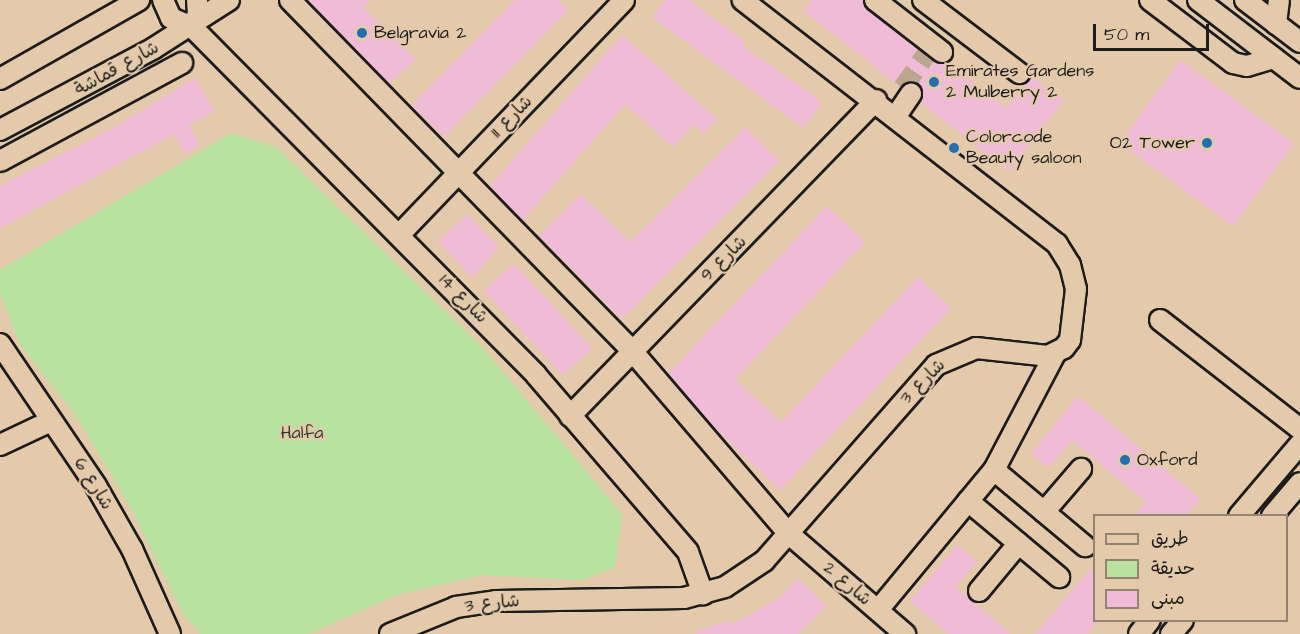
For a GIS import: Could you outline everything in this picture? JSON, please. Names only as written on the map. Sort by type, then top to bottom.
[{"type":"street","points":[[3,74],[140,0]]},
{"type":"street","name":"شارع 14","points":[[163,0],[171,18],[192,27],[500,336],[688,552],[703,594]]},
{"type":"street","points":[[192,27],[198,14],[197,0]]},
{"type":"street","name":"شارع قماشة","points":[[0,130],[192,27],[229,0]]},
{"type":"street","name":"شارع 2","points":[[290,0],[460,171],[633,352],[788,533],[905,634]]},
{"type":"street","name":"شارع 11","points":[[399,235],[624,0]]},
{"type":"street","points":[[742,0],[887,108],[1057,244],[1070,265],[1076,289],[1070,339],[1055,354],[994,470],[878,610]]},
{"type":"street","points":[[874,0],[936,51],[955,24]]},
{"type":"street","points":[[923,0],[1019,73]]},
{"type":"street","points":[[1150,0],[1233,63],[1247,66],[1274,58]]},
{"type":"street","points":[[1198,0],[1300,78]]},
{"type":"street","points":[[1245,0],[1300,42]]},
{"type":"street","points":[[1276,24],[1279,0]]},
{"type":"street","points":[[0,161],[182,63]]},
{"type":"street","points":[[104,76],[118,98]]},
{"type":"street","name":"شارع 9","points":[[570,416],[633,352],[907,91]]},
{"type":"street","points":[[1160,320],[1300,429]]},
{"type":"street","name":"شارع 6","points":[[0,344],[96,486],[132,549],[170,634]]},
{"type":"street","name":"شارع 3","points":[[390,634],[456,607],[496,601],[665,599],[703,594],[746,576],[788,533],[924,376],[942,360],[976,348],[1041,357],[1055,354]]},
{"type":"street","points":[[0,445],[51,421]]},
{"type":"street","points":[[1241,514],[1300,444]]},
{"type":"street","points":[[1044,512],[1081,469]]},
{"type":"street","points":[[994,470],[1085,546]]},
{"type":"street","points":[[1274,514],[1300,483]]},
{"type":"street","points":[[968,501],[1059,577]]},
{"type":"street","points":[[978,591],[1019,543]]},
{"type":"street","points":[[1139,634],[1149,622]]},
{"type":"street","points":[[1171,634],[1182,622]]},
{"type":"green space","name":"Halfa","points":[[231,133],[276,147],[483,348],[622,514],[615,567],[582,580],[480,575],[396,595],[308,634],[201,634],[183,614],[130,506],[76,416],[19,343],[0,293],[0,270]]},
{"type":"building","name":"Belgravia 2","points":[[311,0],[370,0],[363,7],[416,59],[389,83],[309,2]]},
{"type":"building","points":[[515,0],[558,0],[568,10],[444,137],[412,105]]},
{"type":"building","points":[[665,0],[689,0],[746,42],[743,46],[822,102],[803,128],[652,17]]},
{"type":"building","name":"Emirates Gardens 2 Mulberry 2","points":[[812,0],[863,0],[868,9],[935,61],[947,63],[1006,108],[1032,76],[1063,100],[1009,171],[920,102],[923,94],[918,84],[911,82],[901,87],[804,11]]},
{"type":"building","points":[[622,35],[717,119],[704,134],[694,124],[673,147],[625,104],[522,221],[489,187]]},
{"type":"building","name":"O2 Tower","points":[[1180,60],[1294,143],[1233,226],[1120,143]]},
{"type":"building","points":[[195,78],[214,111],[189,125],[200,145],[185,154],[174,134],[0,228],[0,186],[113,128]]},
{"type":"building","points":[[745,127],[779,161],[622,319],[539,236],[581,194],[630,242]]},
{"type":"building","points":[[827,206],[865,242],[735,379],[781,422],[918,277],[951,308],[780,490],[712,425],[668,374]]},
{"type":"building","points":[[467,214],[499,247],[472,278],[438,241]]},
{"type":"building","points":[[513,263],[592,348],[563,375],[484,291]]},
{"type":"building","name":"Oxford","points":[[1078,396],[1200,499],[1188,514],[1137,514],[1146,502],[1072,440],[1048,468],[1031,453]]},
{"type":"building","points":[[957,545],[977,561],[955,587],[1011,634],[949,634],[910,601]]},
{"type":"building","points":[[1093,566],[1093,622],[1095,625],[1087,634],[1035,634]]},
{"type":"building","points":[[798,578],[826,606],[798,634],[696,634],[696,631],[731,620],[732,624],[778,599]]},
{"type":"tunnel","points":[[903,88],[930,49]]},
{"type":"place","name":"Belgravia 2","points":[[362,33]]},
{"type":"place","name":"Emirates Gardens 2 Mulberry 2","points":[[934,82]]},
{"type":"place","name":"O2 Tower","points":[[1207,143]]},
{"type":"place","name":"Colorcode Beauty saloon","points":[[954,148]]},
{"type":"place","name":"Oxford","points":[[1125,460]]}]
